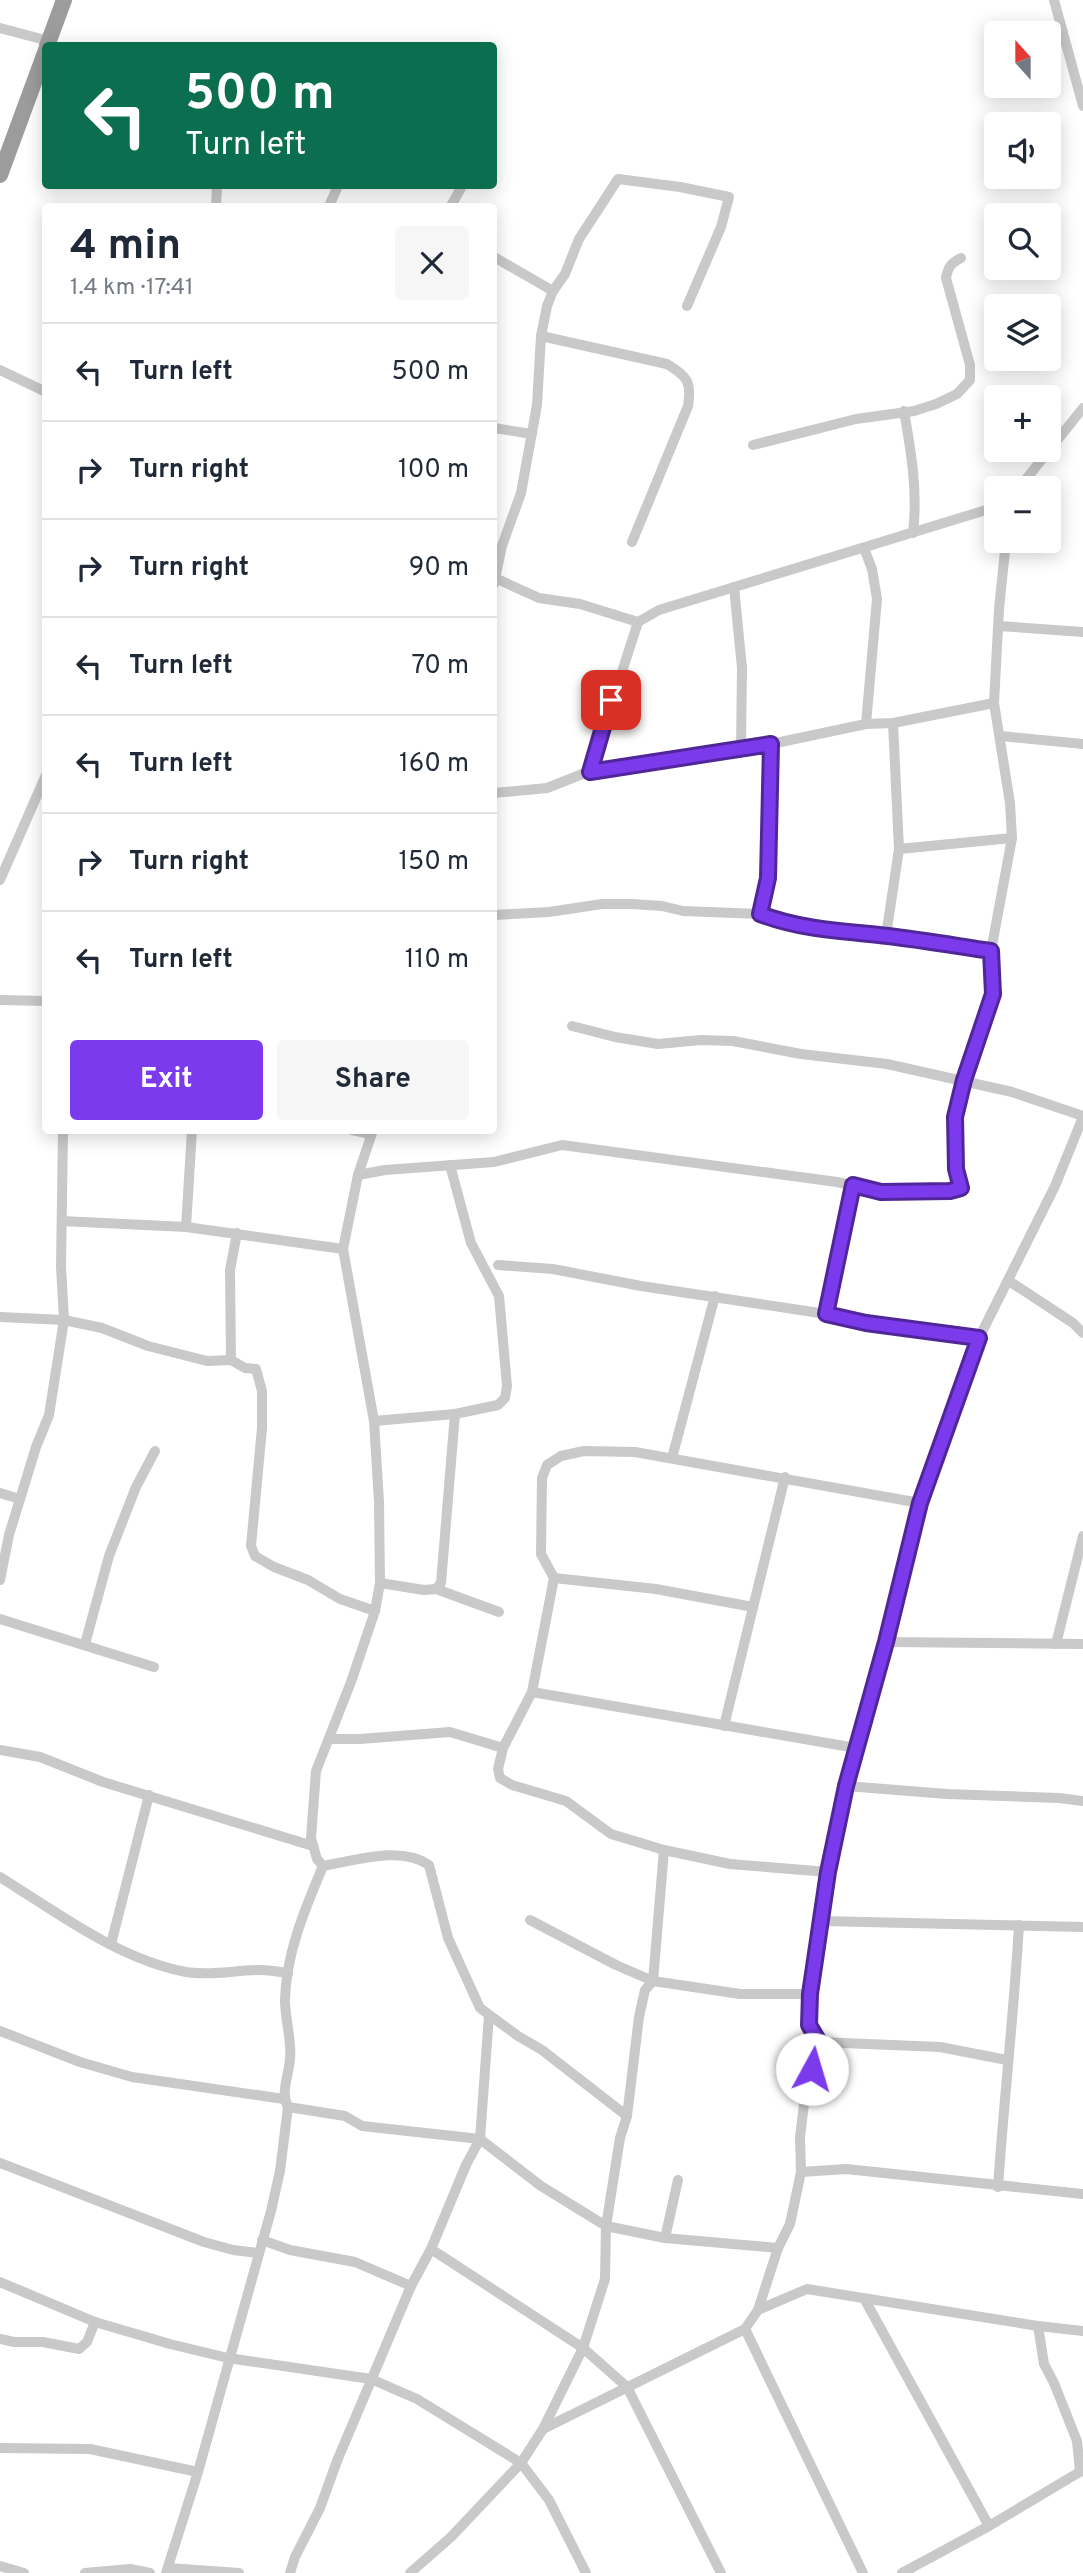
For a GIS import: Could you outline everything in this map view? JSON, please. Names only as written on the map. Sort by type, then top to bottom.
[{"type":"highway","points":[[48,42],[64,0]]},
{"type":"highway","points":[[0,175],[42,60]]},
{"type":"street","points":[[1054,0],[1083,106]]},
{"type":"street","points":[[0,28],[42,44]]},
{"type":"street","points":[[497,568],[521,492],[538,394],[541,336],[552,290],[565,274],[579,239],[618,179],[729,197],[720,228],[687,306]]},
{"type":"street","points":[[753,445],[856,419],[914,411],[948,400],[970,380],[970,365],[946,278],[952,262],[961,258]]},
{"type":"street","points":[[497,259],[552,290]]},
{"type":"street","points":[[541,336],[667,364],[685,375],[691,391],[688,407],[632,542]]},
{"type":"street","points":[[0,370],[42,390]]},
{"type":"street","points":[[1029,476],[1083,408]]},
{"type":"street","points":[[904,411],[916,510],[913,533]]},
{"type":"street","points":[[497,428],[532,434]]},
{"type":"street","points":[[590,772],[638,622],[659,610],[984,511]]},
{"type":"street","points":[[864,548],[872,569],[877,600],[866,724]]},
{"type":"street","points":[[358,1175],[385,1170],[495,1162],[562,1145],[853,1185],[881,1192],[950,1191],[961,1188],[956,1169],[955,1117],[964,1080],[993,994],[991,951],[1012,838],[1010,803],[994,703],[1005,553]]},
{"type":"street","points":[[497,582],[539,598],[580,604],[638,622]]},
{"type":"street","points":[[734,587],[742,668],[741,748]]},
{"type":"street","points":[[999,626],[1083,632]]},
{"type":"street","points":[[497,793],[547,788],[590,772],[771,744],[866,724],[893,723],[994,703]]},
{"type":"street","points":[[887,936],[899,849],[893,723]]},
{"type":"street","points":[[1001,736],[1083,744]]},
{"type":"street","points":[[760,914],[768,878],[771,744]]},
{"type":"street","points":[[0,880],[42,784]]},
{"type":"street","points":[[899,849],[1012,838]]},
{"type":"street","points":[[497,915],[549,912],[602,904],[663,906],[683,911],[760,914],[783,923],[813,929],[887,936],[991,951]]},
{"type":"street","points":[[0,1000],[42,1001]]},
{"type":"street","points":[[543,2429],[745,2329],[758,2310],[778,2248],[790,2224],[802,2172],[800,2137],[805,2096],[819,2042],[809,2025],[810,1994],[828,1872],[846,1786],[886,1642],[920,1503],[979,1338],[1055,1186],[1083,1117],[1012,1091],[887,1064],[801,1054],[733,1041],[701,1040],[658,1044],[572,1026]]},
{"type":"street","points":[[0,1580],[9,1535],[36,1447],[49,1415],[64,1320],[63,1134]]},
{"type":"street","points":[[186,1227],[192,1134]]},
{"type":"street","points":[[239,2573],[167,2570],[198,2472],[280,2171],[290,2057],[285,2003],[288,1973],[294,1941],[323,1866],[311,1838],[316,1771],[375,1611],[380,1583],[374,1421],[343,1249],[358,1175],[371,1134]]},
{"type":"street","points":[[374,1421],[456,1414],[498,1405],[505,1398],[507,1386],[499,1296],[471,1242],[450,1165]]},
{"type":"street","points":[[826,1314],[853,1185]]},
{"type":"street","points":[[62,1221],[186,1227],[343,1249]]},
{"type":"street","points":[[231,1360],[230,1270],[237,1233]]},
{"type":"street","points":[[498,1265],[553,1269],[866,1323],[979,1338]]},
{"type":"street","points":[[1009,1281],[1073,1323],[1083,1333]]},
{"type":"street","points":[[672,1458],[715,1296]]},
{"type":"street","points":[[0,1317],[64,1320],[102,1328],[148,1346],[207,1361],[231,1360],[245,1368],[256,1369],[262,1391],[262,1428],[251,1546],[255,1556],[274,1567],[308,1580],[340,1600],[375,1611]]},
{"type":"street","points":[[436,1589],[441,1583],[456,1414]]},
{"type":"street","points":[[85,1644],[109,1556],[136,1487],[155,1451]]},
{"type":"street","points":[[828,1872],[730,1864],[664,1850],[611,1834],[566,1801],[512,1785],[500,1778],[498,1769],[503,1748],[532,1692],[554,1578],[541,1554],[542,1478],[547,1465],[561,1456],[584,1451],[635,1452],[920,1503]]},
{"type":"street","points":[[724,1727],[785,1477]]},
{"type":"street","points":[[0,1493],[20,1499]]},
{"type":"street","points":[[1056,1644],[1083,1536]]},
{"type":"street","points":[[554,1578],[656,1589],[753,1607]]},
{"type":"street","points":[[380,1583],[424,1590],[436,1589],[499,1612]]},
{"type":"street","points":[[0,1619],[154,1667]]},
{"type":"street","points":[[886,1642],[1083,1644]]},
{"type":"street","points":[[532,1692],[856,1748]]},
{"type":"street","points":[[330,1739],[450,1732],[503,1748]]},
{"type":"street","points":[[0,1749],[40,1757],[93,1778],[313,1846]]},
{"type":"street","points":[[846,1786],[1083,1801]]},
{"type":"street","points":[[111,1944],[149,1795]]},
{"type":"street","points":[[410,2573],[451,2537],[522,2463],[543,2429],[583,2348],[605,2279],[606,2227],[620,2138],[627,2116],[639,2017],[645,1990],[653,1980],[664,1850]]},
{"type":"street","points":[[323,1866],[390,1856],[420,1859],[429,1866],[449,1938],[480,2008],[542,2050],[627,2116]]},
{"type":"street","points":[[0,1877],[111,1944],[153,1963],[188,1972],[214,1974],[263,1970],[288,1973]]},
{"type":"street","points":[[530,1920],[616,1965],[653,1980],[740,1994],[810,1994]]},
{"type":"street","points":[[822,1921],[1083,1926]]},
{"type":"street","points":[[998,2186],[1019,1925]]},
{"type":"street","points":[[290,2573],[295,2557],[320,2508],[411,2286],[431,2249],[466,2165],[480,2139],[489,2015]]},
{"type":"street","points":[[0,2031],[80,2062],[132,2077],[286,2103],[345,2116],[362,2126],[480,2139],[541,2186],[606,2227],[665,2238],[778,2248]]},
{"type":"street","points":[[819,2042],[940,2047],[1007,2060]]},
{"type":"street","points":[[0,2163],[204,2242],[258,2253]]},
{"type":"street","points":[[802,2172],[846,2169],[1083,2194]]},
{"type":"street","points":[[665,2238],[678,2180]]},
{"type":"street","points":[[262,2240],[290,2250],[355,2262],[411,2286]]},
{"type":"street","points":[[431,2249],[583,2348],[627,2387],[720,2573]]},
{"type":"street","points":[[0,2282],[94,2322],[228,2358],[371,2379],[417,2399],[522,2463],[549,2500],[586,2573]]},
{"type":"street","points":[[758,2310],[807,2289],[865,2300],[1083,2331]]},
{"type":"street","points":[[865,2300],[989,2526]]},
{"type":"street","points":[[0,2339],[43,2342],[79,2350],[87,2342],[94,2322]]},
{"type":"street","points":[[902,2573],[1082,2471],[1077,2441],[1044,2364],[1038,2326]]},
{"type":"street","points":[[745,2329],[863,2573]]},
{"type":"street","points":[[0,2448],[90,2449],[198,2472]]},
{"type":"street","points":[[0,2566],[24,2573]]},
{"type":"street","points":[[85,2573],[130,2569],[150,2573]]},
{"type":"route","points":[[611,700],[590,772],[771,744],[768,878],[760,914],[783,923],[813,929],[887,936],[991,951],[993,994],[964,1080],[955,1117],[956,1169],[961,1188],[950,1191],[881,1192],[853,1185],[826,1314],[866,1323],[979,1338],[920,1503],[886,1642],[846,1786],[828,1872],[810,1994],[809,2025],[819,2042],[812,2069]]}]
